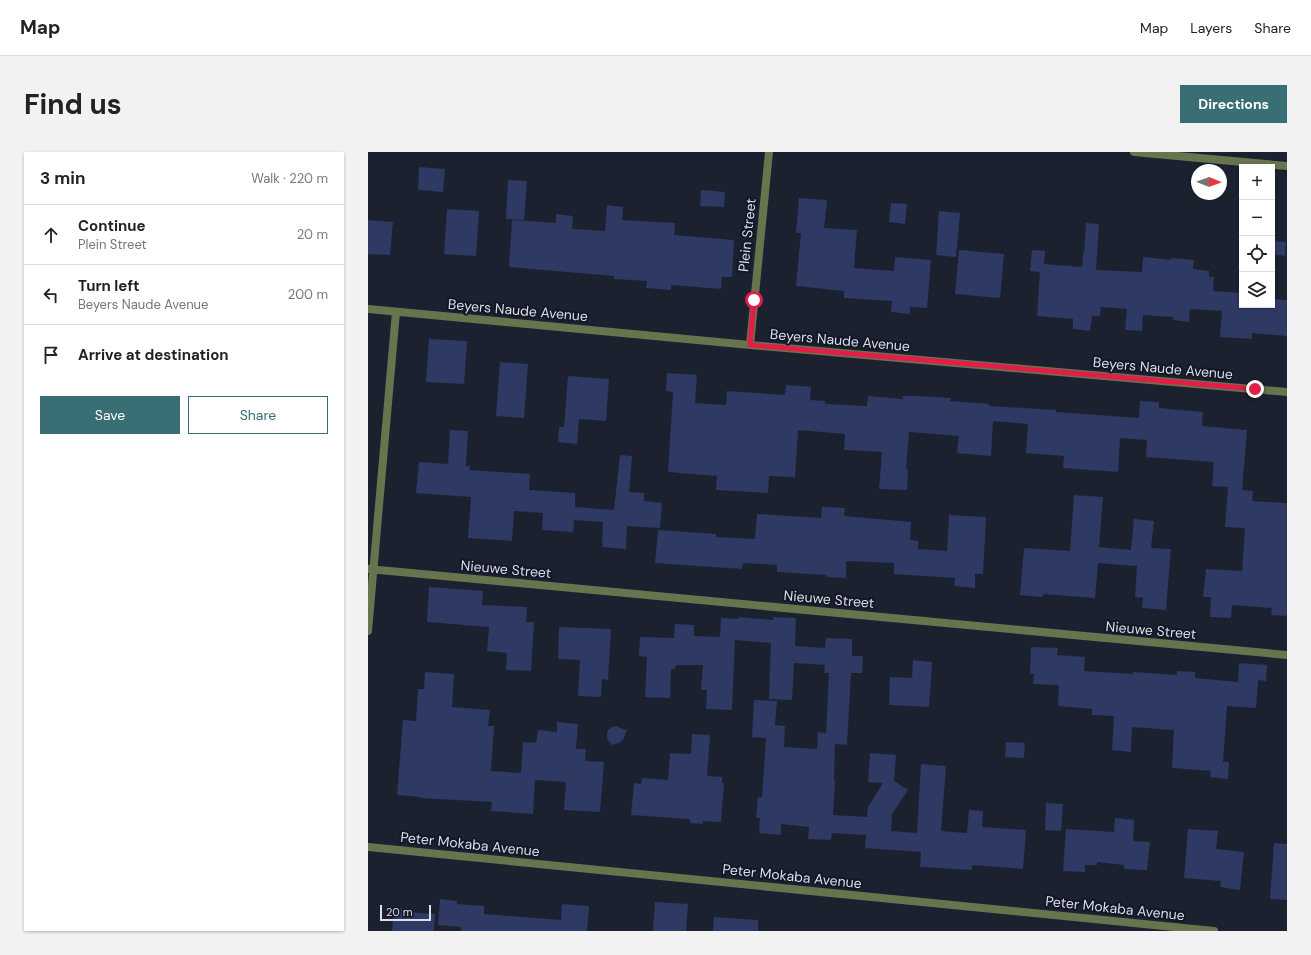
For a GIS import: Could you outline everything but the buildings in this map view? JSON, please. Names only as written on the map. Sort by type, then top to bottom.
[{"type":"street","name":"Plein Street","points":[[750,345],[769,152]]},
{"type":"street","points":[[1134,152],[1287,166]]},
{"type":"street","name":"Beyers Naude Avenue","points":[[368,309],[750,345],[1287,392]]},
{"type":"street","points":[[368,631],[370,569],[396,312]]},
{"type":"street","name":"Nieuwe Street","points":[[370,569],[1287,655]]},
{"type":"street","name":"Peter Mokaba Avenue","points":[[368,847],[1173,929],[1214,931]]},
{"type":"route","points":[[754,300],[750,345],[1255,389]]}]
